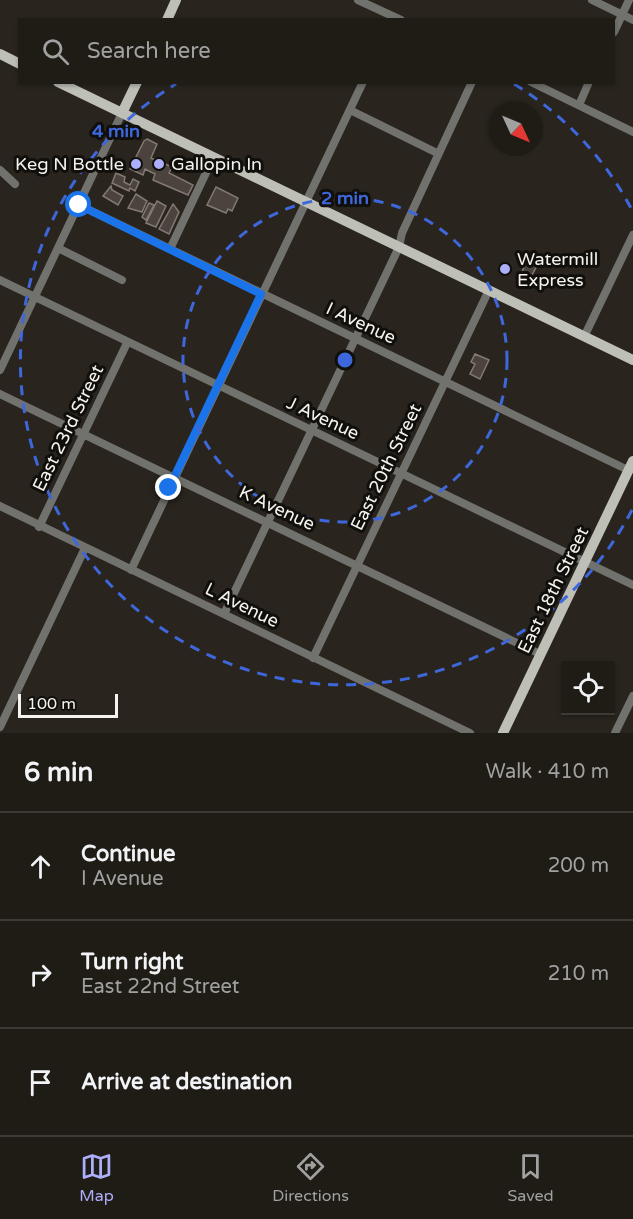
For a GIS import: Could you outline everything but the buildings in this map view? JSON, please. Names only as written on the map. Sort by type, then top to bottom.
[{"type":"main road","points":[[168,18],[176,0]]},
{"type":"main road","points":[[0,54],[18,63]]},
{"type":"main road","points":[[62,84],[633,360]]},
{"type":"main road","points":[[122,113],[136,84]]},
{"type":"main road","name":"East 18th Street","points":[[503,733],[631,466]]},
{"type":"street","points":[[358,0],[396,18]]},
{"type":"street","points":[[592,0],[633,20]]},
{"type":"street","points":[[615,30],[629,0]]},
{"type":"street","points":[[131,570],[362,84]]},
{"type":"street","points":[[224,614],[399,247],[402,233],[437,153],[471,84]]},
{"type":"street","points":[[535,84],[633,132]]},
{"type":"street","points":[[579,105],[588,84]]},
{"type":"street","points":[[350,110],[437,153]]},
{"type":"street","points":[[0,370],[122,113]]},
{"type":"street","points":[[170,249],[213,158]]},
{"type":"street","points":[[0,170],[15,184]]},
{"type":"street","name":"I Avenue","points":[[79,205],[445,382],[631,466]]},
{"type":"street","points":[[584,337],[631,246],[633,236]]},
{"type":"street","points":[[58,248],[122,280]]},
{"type":"street","name":"J Avenue","points":[[0,280],[633,585]]},
{"type":"street","name":"East 20th Street","points":[[313,658],[489,290]]},
{"type":"street","name":"East 23rd Street","points":[[39,526],[127,343]]},
{"type":"street","name":"K Avenue","points":[[0,394],[173,479],[358,564],[540,654]]},
{"type":"street","name":"L Avenue","points":[[0,506],[470,733]]},
{"type":"street","points":[[0,727],[85,548]]},
{"type":"street","points":[[615,733],[633,696]]},
{"type":"place","name":"Keg N Bottle","points":[[136,164]]},
{"type":"place","name":"Gallopin In","points":[[159,164]]},
{"type":"place","name":"Watermill Express","points":[[505,269]]},
{"type":"route","points":[[79,205],[261,294],[169,488]]}]
